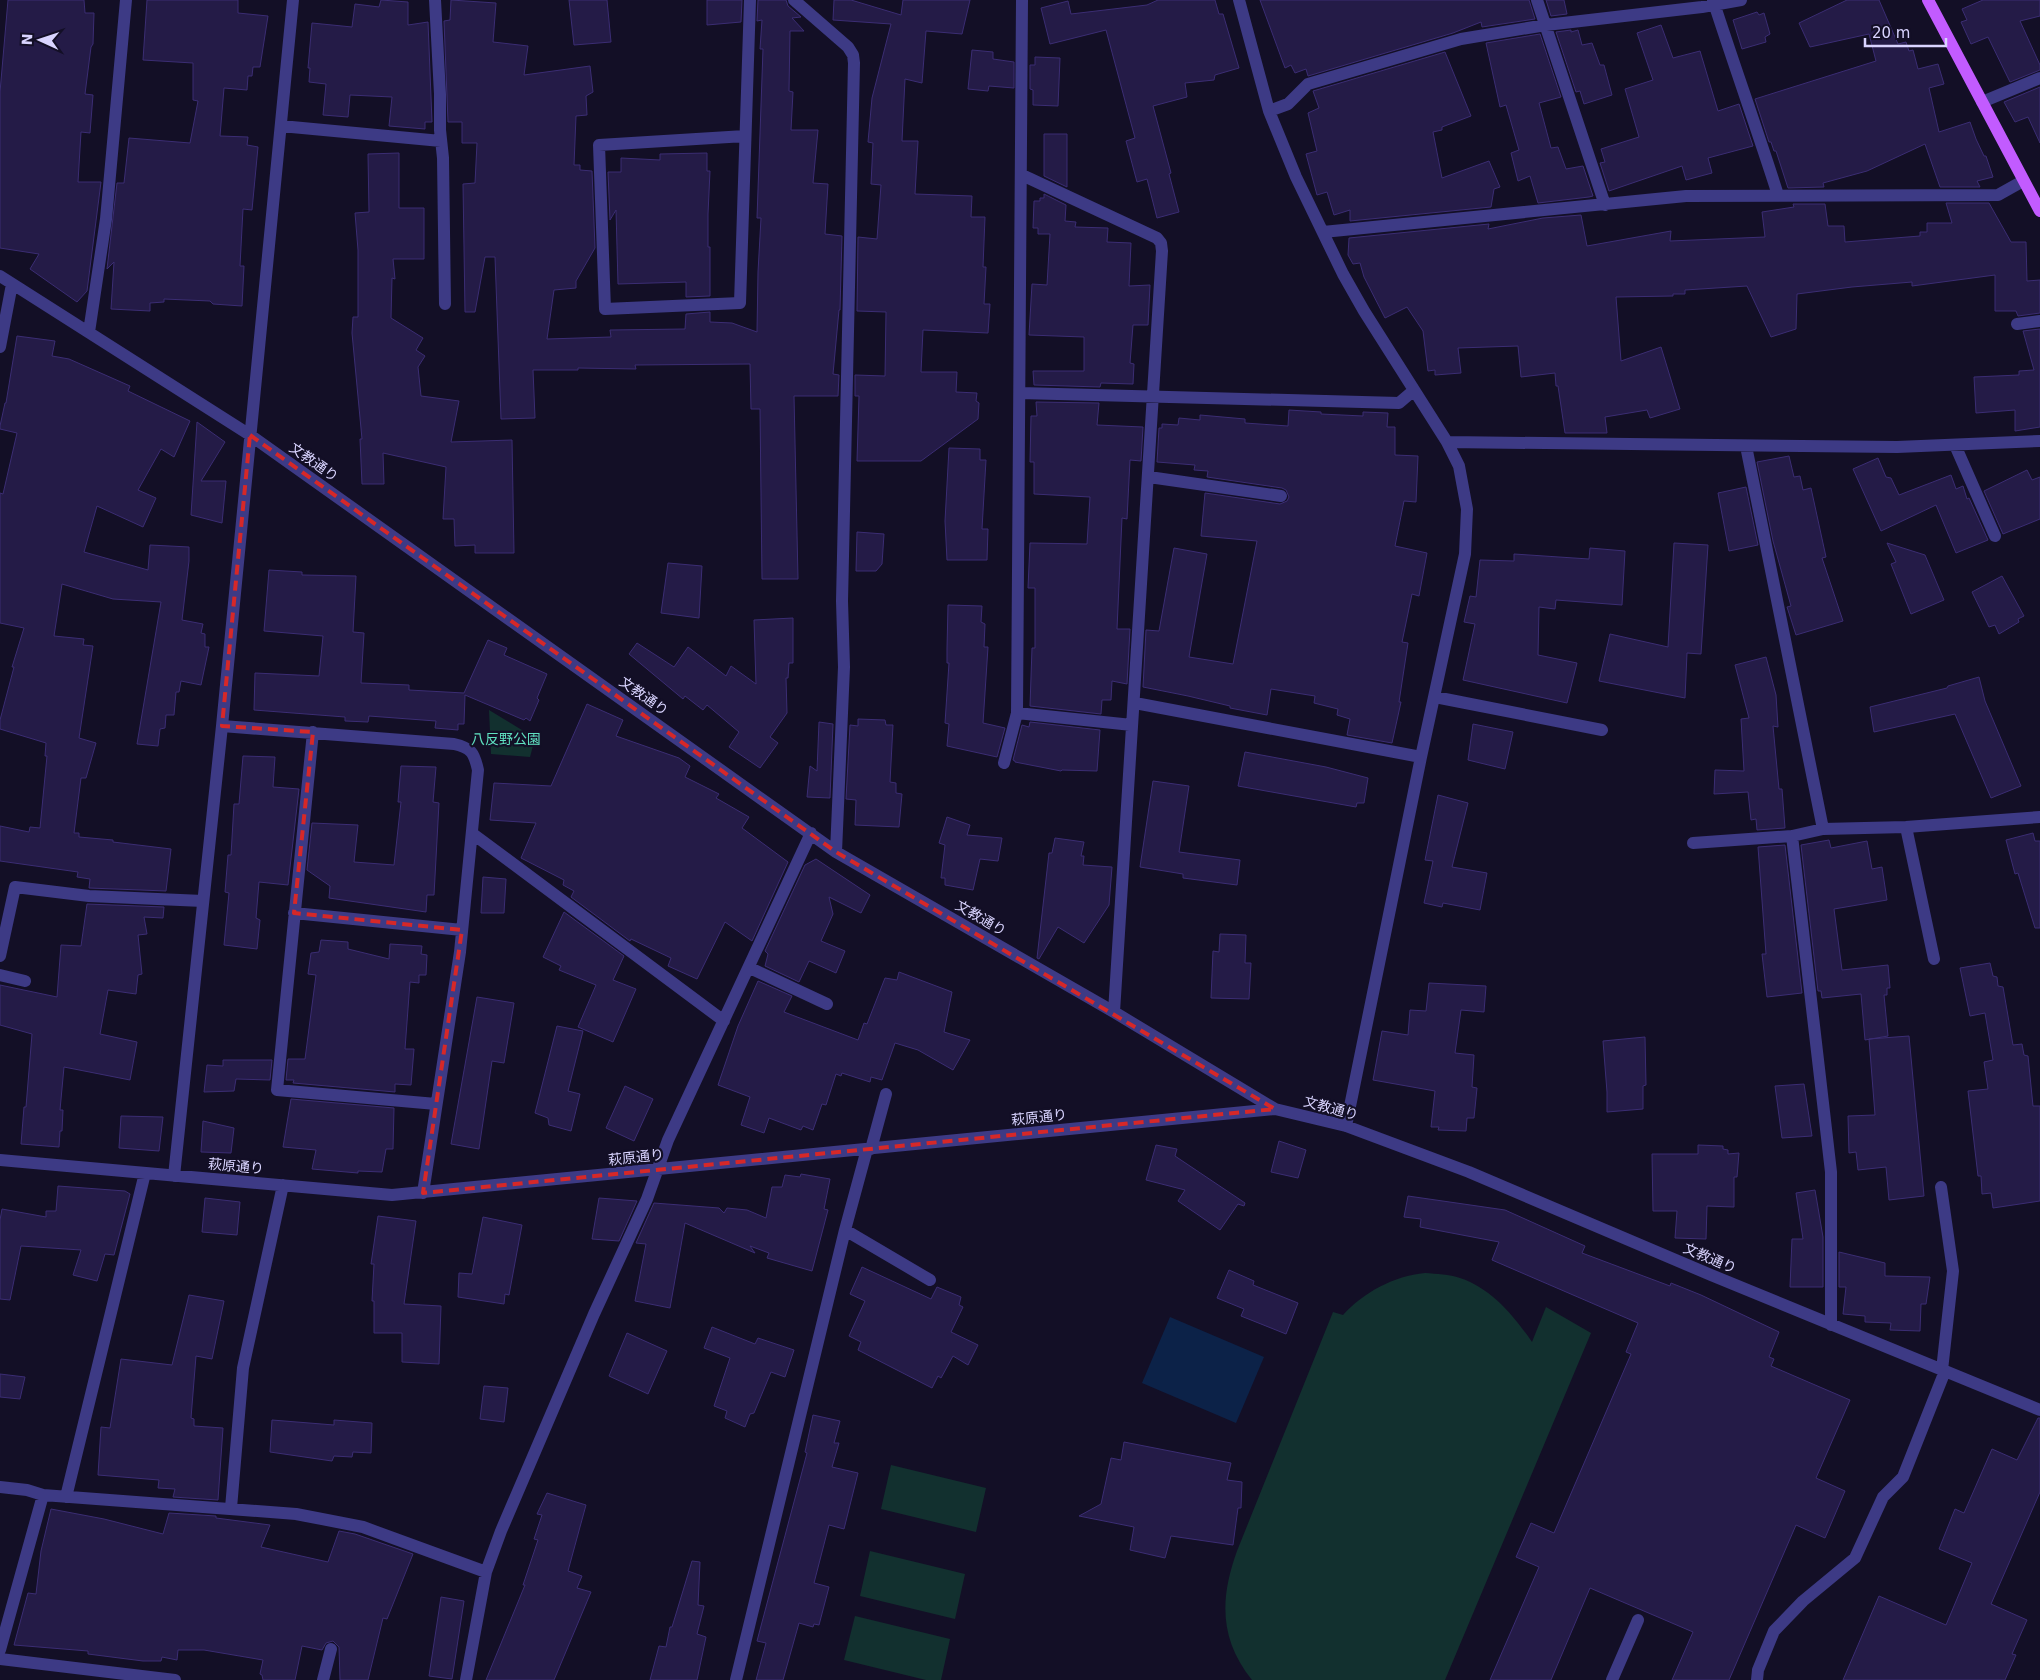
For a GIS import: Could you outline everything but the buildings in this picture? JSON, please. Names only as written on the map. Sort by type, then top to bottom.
[{"type":"main road","points":[[1928,0],[2040,211]]},
{"type":"street","points":[[89,332],[106,219],[126,0]]},
{"type":"street","points":[[174,1176],[222,726],[293,0]]},
{"type":"street","points":[[435,0],[445,304]]},
{"type":"street","points":[[745,136],[599,145],[604,309],[740,303],[750,0]]},
{"type":"street","points":[[794,0],[848,47],[853,55],[854,63],[842,601],[844,667],[836,852]]},
{"type":"street","points":[[1004,762],[1017,713],[1017,463],[1020,393],[1022,0]]},
{"type":"street","points":[[1239,0],[1269,111],[1296,177],[1343,274],[1364,311],[1447,442],[1459,466],[1465,488],[1468,532],[1465,554],[1421,757],[1346,1126]]},
{"type":"street","points":[[1537,0],[1605,205]]},
{"type":"street","points":[[1269,111],[1288,104],[1308,84],[1461,39],[1546,25],[1741,0]]},
{"type":"street","points":[[1714,2],[1731,59],[1747,97],[1778,194]]},
{"type":"street","points":[[1982,102],[2040,78]]},
{"type":"street","points":[[280,126],[441,141]]},
{"type":"street","points":[[1022,176],[1156,238],[1161,243],[1149,477],[1114,1012]]},
{"type":"street","points":[[1323,232],[1686,196],[1778,194],[1866,196],[1998,195],[2023,181]]},
{"type":"street","name":"文教通り","points":[[0,276],[250,435],[812,833],[836,852],[1114,1012],[1275,1109],[1346,1126],[1469,1172],[1832,1325],[2040,1410]]},
{"type":"street","points":[[0,347],[12,284]]},
{"type":"street","points":[[2017,324],[2040,321]]},
{"type":"street","points":[[1020,393],[1399,402],[1414,391]]},
{"type":"street","points":[[1447,442],[1897,447],[2040,441]]},
{"type":"street","points":[[1955,445],[1994,536]]},
{"type":"street","points":[[1746,446],[1823,829]]},
{"type":"street","points":[[1149,477],[1281,496]]},
{"type":"street","points":[[1435,697],[1602,730]]},
{"type":"street","points":[[1135,702],[1421,757]]},
{"type":"street","points":[[1017,713],[1132,725]]},
{"type":"street","points":[[222,726],[454,744],[468,747],[475,757],[478,770],[462,930],[423,1193]]},
{"type":"street","points":[[312,732],[277,1090],[436,1104]]},
{"type":"street","points":[[1693,843],[1792,836],[1823,829],[1906,827],[2040,817]]},
{"type":"street","points":[[1906,827],[1934,959]]},
{"type":"street","points":[[466,1680],[486,1572],[501,1531],[594,1314],[647,1199],[668,1140],[812,833]]},
{"type":"street","points":[[473,834],[724,1020]]},
{"type":"street","points":[[1792,836],[1831,1172],[1832,1325]]},
{"type":"street","points":[[0,956],[15,887],[89,896],[203,901]]},
{"type":"street","points":[[294,914],[462,930]]},
{"type":"street","points":[[750,968],[827,1004]]},
{"type":"street","points":[[0,975],[25,981]]},
{"type":"street","points":[[736,1680],[845,1230],[886,1094]]},
{"type":"street","name":"萩原通り","points":[[0,1160],[392,1195],[1275,1109]]},
{"type":"street","points":[[66,1497],[145,1173]]},
{"type":"street","points":[[231,1508],[243,1368],[283,1185]]},
{"type":"street","points":[[1757,1680],[1758,1670],[1774,1631],[1855,1558],[1883,1497],[1903,1477],[1944,1370],[1953,1270],[1941,1187]]},
{"type":"street","points":[[845,1230],[930,1280]]},
{"type":"street","points":[[0,1487],[27,1490],[43,1495],[296,1514],[363,1527],[486,1572]]},
{"type":"street","points":[[0,1650],[43,1495]]},
{"type":"street","points":[[1612,1680],[1638,1620]]},
{"type":"street","points":[[323,1680],[331,1648]]},
{"type":"street","points":[[0,1659],[175,1680]]},
{"type":"highlighted area","points":[[250,435],[836,852],[1275,1109],[423,1193],[462,930],[294,913],[313,732],[222,726]]},
{"type":"green space","name":"八反野公園","points":[[489,710],[535,738],[530,757],[491,754]]},
{"type":"green space","points":[[1425,1273],[1456,1277],[1482,1289],[1501,1304],[1518,1322],[1532,1342],[1546,1307],[1591,1333],[1445,1680],[1252,1680],[1241,1665],[1228,1634],[1226,1602],[1231,1568],[1333,1312],[1343,1315],[1360,1299],[1380,1286],[1402,1278]]},
{"type":"green space","points":[[891,1465],[986,1488],[976,1532],[881,1509]]},
{"type":"green space","points":[[870,1551],[965,1574],[955,1619],[860,1596]]},
{"type":"green space","points":[[855,1616],[950,1639],[941,1680],[926,1680],[844,1660]]},
{"type":"water","points":[[1170,1317],[1264,1357],[1236,1423],[1142,1383]]}]
